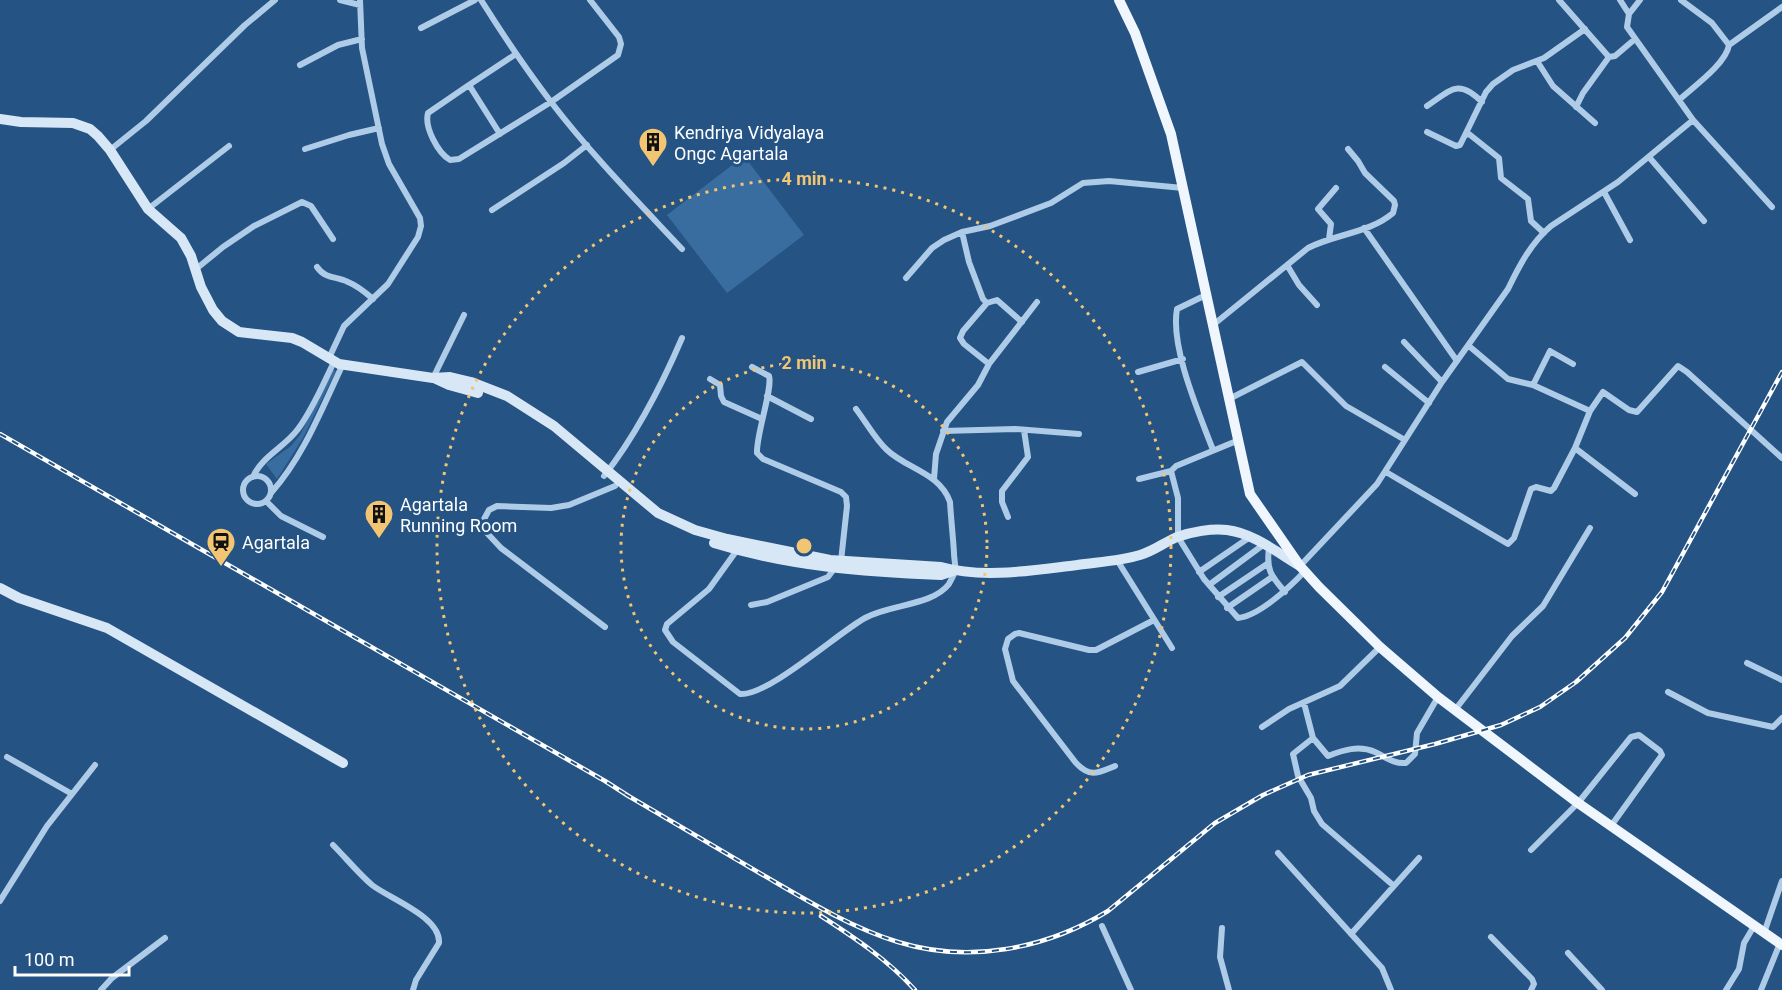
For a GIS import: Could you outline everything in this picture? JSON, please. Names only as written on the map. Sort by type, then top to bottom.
[{"type":"main road","points":[[1119,0],[1135,33],[1171,134],[1250,494],[1302,568],[1380,647],[1438,697],[1578,803],[1781,944]]},
{"type":"street","points":[[110,150],[146,121],[245,25],[275,0]]},
{"type":"street","points":[[335,362],[298,429],[283,446],[263,462],[244,486],[244,495],[253,503],[266,501],[290,469],[302,449],[335,362],[344,326],[388,285],[418,237],[421,225],[420,218],[390,164],[379,128],[362,39],[360,3],[340,0]]},
{"type":"street","points":[[421,27],[475,0]]},
{"type":"street","points":[[481,0],[551,102],[682,249]]},
{"type":"street","points":[[516,54],[428,113],[429,128],[441,153],[446,158],[454,161],[551,102],[613,60],[621,51],[619,37],[590,0]]},
{"type":"street","points":[[1559,0],[1609,57]]},
{"type":"street","points":[[1620,0],[1629,14]]},
{"type":"street","points":[[1640,0],[1629,14],[1627,27],[1693,120],[1772,207]]},
{"type":"street","points":[[1681,0],[1712,23],[1730,45]]},
{"type":"street","points":[[1679,100],[1721,62],[1730,45],[1782,7]]},
{"type":"street","points":[[1427,132],[1456,146],[1462,143],[1486,92],[1501,77],[1537,61],[1585,29]]},
{"type":"street","points":[[300,65],[338,45],[362,39]]},
{"type":"street","points":[[1576,107],[1583,93],[1609,57],[1615,56],[1635,39]]},
{"type":"street","points":[[1537,61],[1553,86],[1595,123]]},
{"type":"street","points":[[470,85],[500,134]]},
{"type":"street","points":[[1427,106],[1462,87],[1472,91],[1482,102]]},
{"type":"street","points":[[0,119],[73,123],[90,129],[110,150],[148,209],[181,238],[207,299],[222,321],[230,327],[249,334],[292,338],[312,347],[335,362],[433,378],[450,377],[471,382],[507,396],[540,416],[606,474],[651,507],[668,518],[737,549],[833,564],[941,567],[955,571],[1012,572],[1118,560],[1143,554],[1178,537],[1230,530],[1250,537],[1302,568]]},
{"type":"street","points":[[1170,471],[1178,498],[1178,537],[1199,572],[1235,617],[1240,618],[1285,592],[1302,568],[1386,472],[1442,382],[1509,287],[1530,250],[1544,233],[1551,226],[1604,192],[1693,120]]},
{"type":"street","points":[[305,149],[379,128]]},
{"type":"street","points":[[1465,135],[1472,136],[1499,158],[1501,178],[1528,199],[1532,221],[1544,233]]},
{"type":"street","points":[[492,210],[564,163],[587,145]]},
{"type":"street","points":[[148,209],[214,156],[229,147]]},
{"type":"street","points":[[1213,325],[1308,248],[1364,228],[1391,215],[1395,210],[1394,201],[1365,173],[1348,149]]},
{"type":"street","points":[[1649,157],[1704,221]]},
{"type":"street","points":[[906,278],[932,248],[944,240],[962,232],[990,226],[1051,203],[1077,186],[1090,181],[1183,188]]},
{"type":"street","points":[[1329,239],[1332,225],[1318,209],[1336,188]]},
{"type":"street","points":[[1604,192],[1630,240]]},
{"type":"street","points":[[196,269],[254,226],[296,203],[307,203],[311,206],[333,240]]},
{"type":"street","points":[[1364,228],[1457,361]]},
{"type":"street","points":[[962,232],[972,272],[983,299],[987,303]]},
{"type":"street","points":[[1287,265],[1299,285],[1317,305]]},
{"type":"street","points":[[317,267],[326,276],[356,285],[373,299]]},
{"type":"street","points":[[1206,295],[1176,310],[1175,327],[1194,399],[1213,450]]},
{"type":"street","points":[[989,364],[964,344],[960,338],[963,331],[987,303],[994,299],[1022,322]]},
{"type":"street","points":[[934,479],[936,454],[943,431],[951,416],[978,385],[989,364],[1037,302]]},
{"type":"street","points":[[433,378],[464,315]]},
{"type":"street","points":[[606,474],[660,388],[682,338]]},
{"type":"street","points":[[1404,342],[1442,382]]},
{"type":"street","points":[[1469,346],[1508,379],[1533,385],[1590,411]]},
{"type":"street","points":[[1533,385],[1550,351],[1573,364]]},
{"type":"street","points":[[1138,372],[1183,359]]},
{"type":"street","points":[[1229,399],[1302,362],[1346,406],[1405,440]]},
{"type":"street","points":[[1386,472],[1509,544],[1514,538],[1530,491],[1536,487],[1552,490],[1575,448],[1590,411],[1603,392],[1629,410],[1637,412],[1678,366],[1782,458]]},
{"type":"street","points":[[1385,367],[1429,403]]},
{"type":"street","points":[[751,605],[767,602],[828,577],[847,506],[846,497],[841,492],[760,456],[756,449],[770,381],[769,376],[752,368]]},
{"type":"street","points":[[710,379],[720,385],[724,402],[762,419]]},
{"type":"street","points":[[766,396],[811,419]]},
{"type":"street","points":[[737,549],[717,580],[668,624],[665,630],[673,642],[740,694],[758,690],[790,671],[866,618],[926,599],[938,594],[948,586],[955,571],[950,502],[943,488],[934,479],[887,450],[856,409]]},
{"type":"street","points":[[943,431],[1024,430],[1079,434]]},
{"type":"street","points":[[1008,517],[1002,502],[1002,491],[1028,457],[1024,430]]},
{"type":"street","points":[[1139,479],[1170,471],[1176,466],[1239,440]]},
{"type":"street","points":[[1575,448],[1635,494]]},
{"type":"street","points":[[606,474],[615,486],[664,524],[726,543],[833,564]]},
{"type":"street","points":[[253,477],[258,476],[266,480],[271,493]]},
{"type":"street","points":[[605,627],[501,549],[486,532],[483,521],[489,510],[497,506],[550,508],[568,505],[615,486]]},
{"type":"street","points":[[266,501],[281,516],[323,537]]},
{"type":"street","points":[[1455,710],[1512,636],[1543,606],[1590,528]]},
{"type":"street","points":[[1199,572],[1250,537]]},
{"type":"street","points":[[1266,546],[1267,564],[1272,577],[1285,592]]},
{"type":"street","points":[[1209,585],[1266,546]]},
{"type":"street","points":[[1118,560],[1172,648]]},
{"type":"street","points":[[1218,597],[1267,564]]},
{"type":"street","points":[[1227,608],[1272,577]]},
{"type":"street","points":[[0,588],[19,598],[107,628],[343,763]]},
{"type":"street","points":[[1115,766],[1093,774],[1085,772],[1076,763],[1013,681],[1005,649],[1008,639],[1019,633],[1096,650],[1154,620]]},
{"type":"street","points":[[1262,727],[1282,714],[1342,684],[1380,647]]},
{"type":"street","points":[[1747,663],[1782,680]]},
{"type":"street","points":[[1668,692],[1716,715],[1773,727],[1782,718]]},
{"type":"street","points":[[1304,703],[1313,738],[1328,756],[1350,749],[1362,749],[1373,751],[1398,763],[1406,763],[1416,754],[1417,733],[1438,697]]},
{"type":"street","points":[[1531,850],[1578,803],[1631,737],[1639,735],[1662,755],[1611,826]]},
{"type":"street","points":[[1313,738],[1293,754],[1298,776],[1311,798],[1316,815],[1322,824],[1394,886]]},
{"type":"street","points":[[7,757],[72,794]]},
{"type":"street","points":[[0,901],[47,826],[95,765]]},
{"type":"street","points":[[333,845],[373,885],[429,921],[437,931],[440,938],[439,943],[429,963],[416,980],[413,990]]},
{"type":"street","points":[[1278,853],[1382,968],[1391,990]]},
{"type":"street","points":[[1351,934],[1419,858]]},
{"type":"street","points":[[1764,933],[1782,881]]},
{"type":"street","points":[[1102,926],[1131,990]]},
{"type":"street","points":[[1726,990],[1740,969],[1744,943],[1754,926]]},
{"type":"street","points":[[1222,928],[1220,957],[1229,990]]},
{"type":"street","points":[[1491,937],[1532,979],[1534,984],[1531,990]]},
{"type":"street","points":[[101,990],[111,978],[165,938]]},
{"type":"street","points":[[1761,990],[1781,944]]},
{"type":"street","points":[[1568,953],[1602,990]]},
{"type":"shaded area","points":[[744,156],[804,235],[727,293],[667,215]]},
{"type":"shaded area","points":[[333,370],[336,371],[303,438],[277,479],[266,464],[291,446],[300,435]]},
{"type":"railway","points":[[625,794],[812,903],[863,929],[898,942],[925,949],[979,952],[1006,949],[1059,935],[1108,911],[1215,823],[1263,795],[1308,775],[1435,744],[1501,725],[1540,707],[1576,682],[1625,638],[1662,592],[1782,372]]},
{"type":"railway","points":[[0,434],[630,797]]},
{"type":"railway","points":[[821,916],[882,959],[915,990]]},
{"type":"place","name":"Kendriya Vidyalaya Ongc Agartala","points":[[653,168]]},
{"type":"place","name":"Agartala Running Room","points":[[379,540]]},
{"type":"place","name":"Agartala","points":[[221,568]]}]
